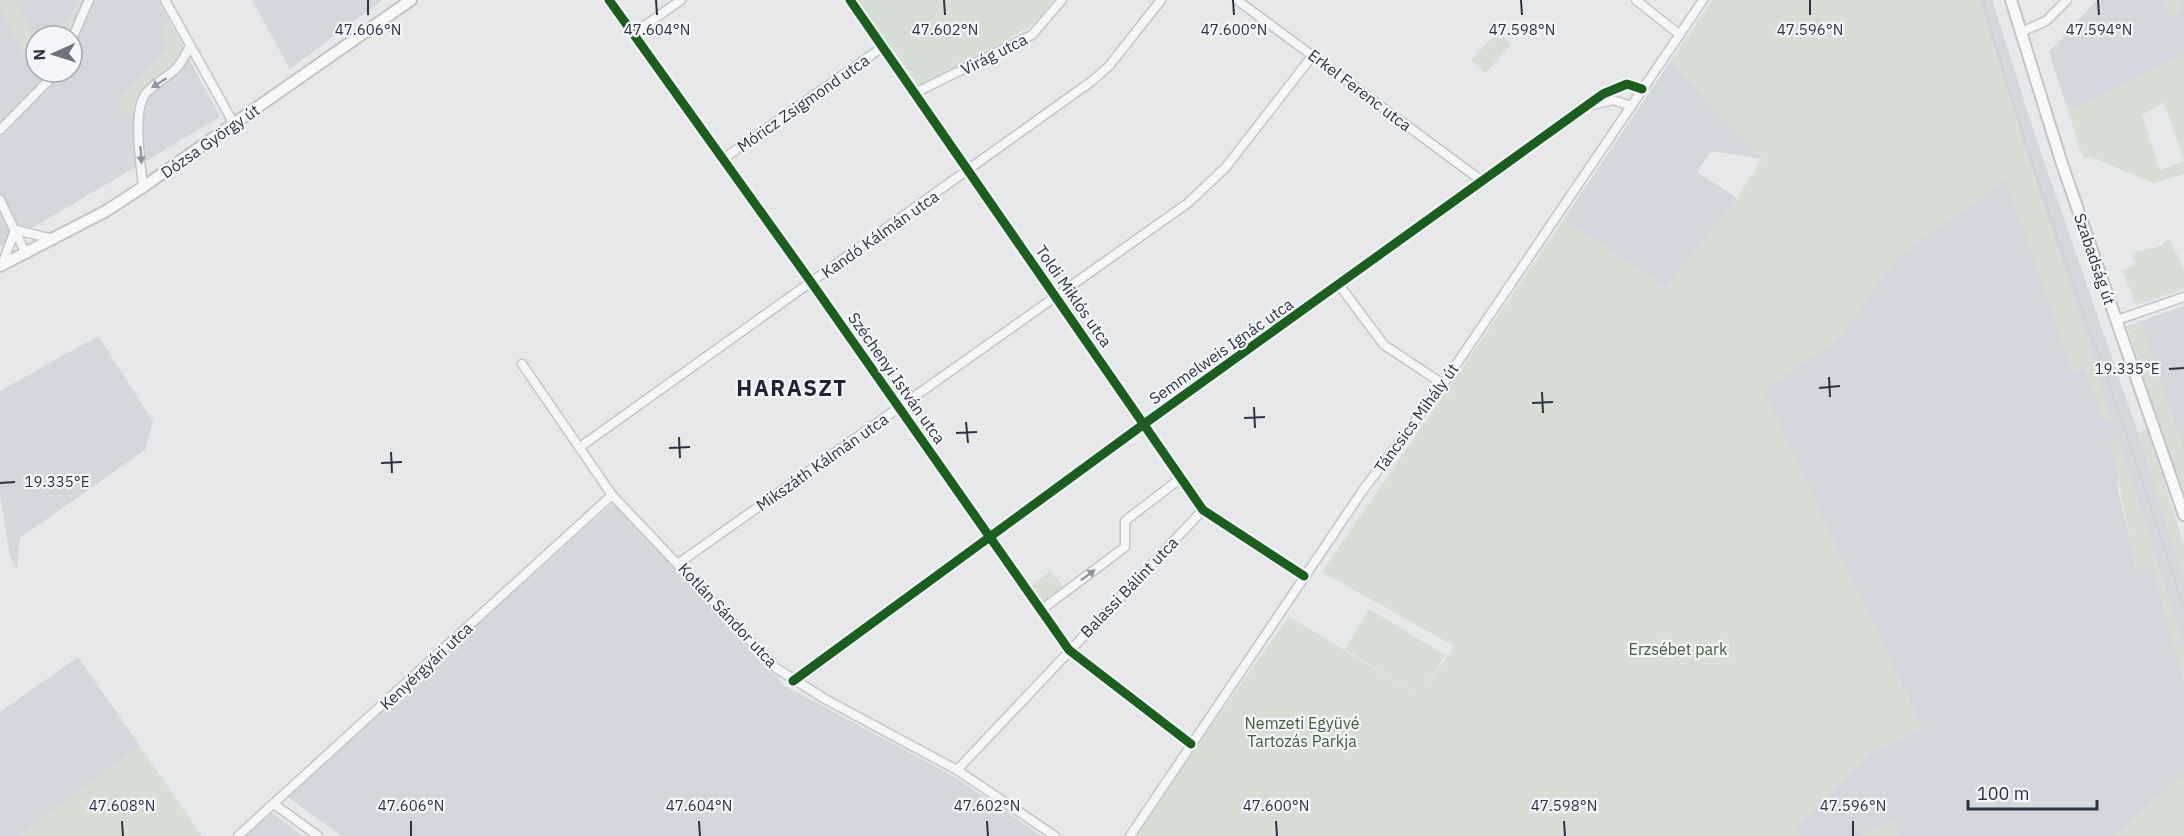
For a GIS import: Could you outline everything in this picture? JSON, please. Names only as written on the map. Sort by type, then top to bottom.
[{"type":"main road","name":"Dózsa György út","points":[[1,265],[54,239],[143,187],[411,0]]},
{"type":"main road","name":"Szabadság út","points":[[2012,0],[2062,164],[2184,515]]},
{"type":"street","points":[[79,24],[89,0]]},
{"type":"street","points":[[165,0],[189,48],[234,124]]},
{"type":"street","name":"Széchenyi István utca","points":[[609,0],[811,282],[1069,650],[1191,744]]},
{"type":"street","points":[[633,34],[681,0]]},
{"type":"street","name":"Toldi Miklós utca","points":[[850,0],[1203,510],[1304,576]]},
{"type":"street","name":"Virág utca","points":[[915,93],[1032,35],[1062,0]]},
{"type":"street","name":"Kandó Kálmán utca","points":[[580,447],[1100,75],[1161,0]]},
{"type":"street","name":"Erkel Ferenc utca","points":[[1237,0],[1482,181]]},
{"type":"street","points":[[1636,0],[1680,34]]},
{"type":"street","name":"Táncsics Mihály út","points":[[1130,836],[1304,576],[1363,490],[1443,384],[1703,0]]},
{"type":"street","points":[[2021,32],[2046,21],[2067,0]]},
{"type":"street","name":"Móricz Zsigmond utca","points":[[723,159],[884,46]]},
{"type":"street","points":[[143,187],[139,123],[141,100],[147,92],[175,72],[189,48]]},
{"type":"street","name":"Mikszáth Kálmán utca","points":[[679,563],[1188,203],[1209,184],[1313,55]]},
{"type":"street","points":[[0,130],[45,84]]},
{"type":"street","name":"Semmelweis Ignác utca","points":[[793,681],[1144,423],[1340,285],[1603,94],[1622,85],[1633,84],[1642,89]]},
{"type":"street","name":"Semmelweis Ignác utca","points":[[1586,107],[1613,100],[1631,106]]},
{"type":"street","points":[[0,200],[26,254]]},
{"type":"street","points":[[15,230],[54,239]]},
{"type":"street","points":[[1,265],[15,230]]},
{"type":"street","points":[[1340,285],[1384,345],[1443,384]]},
{"type":"street","points":[[2117,320],[2184,297]]},
{"type":"street","name":"Kotlán Sándor utca","points":[[522,364],[612,495],[679,563],[776,668],[793,681],[957,770],[1055,836]]},
{"type":"street","points":[[1041,610],[1125,547],[1125,521],[1181,478]]},
{"type":"street","name":"Kenyérgyári utca","points":[[238,836],[612,495]]},
{"type":"street","name":"Balassi Bálint utca","points":[[957,770],[1203,510]]},
{"type":"street","points":[[274,804],[318,836]]},
{"type":"shaded area","points":[[13,0],[158,0],[220,117],[0,247],[0,8],[24,54],[24,84],[84,84],[84,24],[27,24]]},
{"type":"shaded area","points":[[252,0],[382,0],[290,69]]},
{"type":"shaded area","points":[[1979,0],[1992,0],[2036,138],[2138,433],[2184,580],[2184,647],[2118,438],[2118,488],[2136,568],[2153,568],[2184,682],[2184,775],[2113,836],[1899,836],[1891,821],[1859,836],[1799,836],[1795,828],[1868,755],[1922,728],[1763,391],[1837,340],[1898,256],[2007,179],[2073,372],[2085,368],[2104,421]]},
{"type":"shaded area","points":[[2097,0],[2184,0],[2184,54],[2068,111],[2049,52]]},
{"type":"shaded area","points":[[1670,62],[1762,159],[1711,151],[1697,172],[1737,198],[1666,288],[1564,219]]},
{"type":"shaded area","points":[[2184,306],[2184,451],[2140,321]]},
{"type":"shaded area","points":[[98,336],[153,421],[145,450],[20,538],[17,568],[10,556],[0,495],[0,391]]},
{"type":"shaded area","points":[[614,502],[785,686],[953,776],[1042,836],[342,836],[286,796]]},
{"type":"shaded area","points":[[78,657],[140,746],[19,836],[0,836],[0,712]]},
{"type":"shaded area","points":[[271,812],[302,836],[244,836]]},
{"type":"green space","points":[[0,0],[13,0],[28,24],[24,24],[24,54],[0,8]]},
{"type":"green space","points":[[78,0],[82,0],[71,24],[59,24],[68,19]]},
{"type":"green space","points":[[857,0],[1053,0],[1037,21],[994,48],[918,85]]},
{"type":"green space","name":"Erzsébet park","points":[[1712,0],[1979,0],[2112,419],[2104,422],[2085,368],[2073,373],[2006,180],[1898,256],[1837,340],[1764,391],[1922,729],[1868,755],[1795,828],[1799,836],[1137,836],[1181,769],[1289,616],[1420,697],[1345,649],[1369,609],[1445,655],[1422,693],[1454,646],[1322,572],[1564,219],[1666,288],[1737,198],[1762,159],[1670,62]]},
{"type":"green space","points":[[2165,0],[2178,0],[2183,8],[2173,17],[2163,6]]},
{"type":"green space","points":[[168,23],[171,30],[175,28],[181,42],[180,59],[141,94],[134,110],[127,113],[122,112],[119,103],[121,97],[167,48],[160,33],[166,30],[163,25]]},
{"type":"green space","points":[[1498,32],[1511,45],[1485,73],[1471,60]]},
{"type":"green space","points":[[2184,54],[2184,160],[2164,102],[2142,115],[2160,170],[2184,161],[2184,174],[2153,183],[2091,157],[2083,158],[2068,111]]},
{"type":"green space","points":[[2169,239],[2184,268],[2184,289],[2136,305],[2123,271],[2136,263],[2132,253],[2158,247]]},
{"type":"green space","points":[[2140,321],[2184,451],[2184,500],[2127,326]]},
{"type":"green space","points":[[2148,429],[2184,545],[2184,580],[2138,433]]},
{"type":"green space","points":[[2118,438],[2184,647],[2184,682],[2153,569],[2135,568],[2111,441]]},
{"type":"green space","points":[[1050,571],[1063,586],[1043,602],[1032,586]]},
{"type":"green space","points":[[140,746],[202,836],[19,836]]},
{"type":"green space","points":[[2184,775],[2184,836],[2113,836]]},
{"type":"green space","points":[[1892,821],[1899,836],[1859,836]]},
{"type":"tram line","points":[[1983,0],[2029,154],[2160,533],[2184,610]]},
{"type":"cycle path","points":[[609,0],[811,282],[1069,650],[1191,744]]},
{"type":"cycle path","points":[[850,0],[1203,510],[1304,576]]},
{"type":"cycle path","points":[[793,681],[1144,424],[1603,94],[1627,84],[1642,89]]},
{"type":"district","name":"HARASZT","points":[[792,388]]},
{"type":"park label","name":"Nemzeti Együvé Tartozás Parkja","points":[[1302,732]]}]
